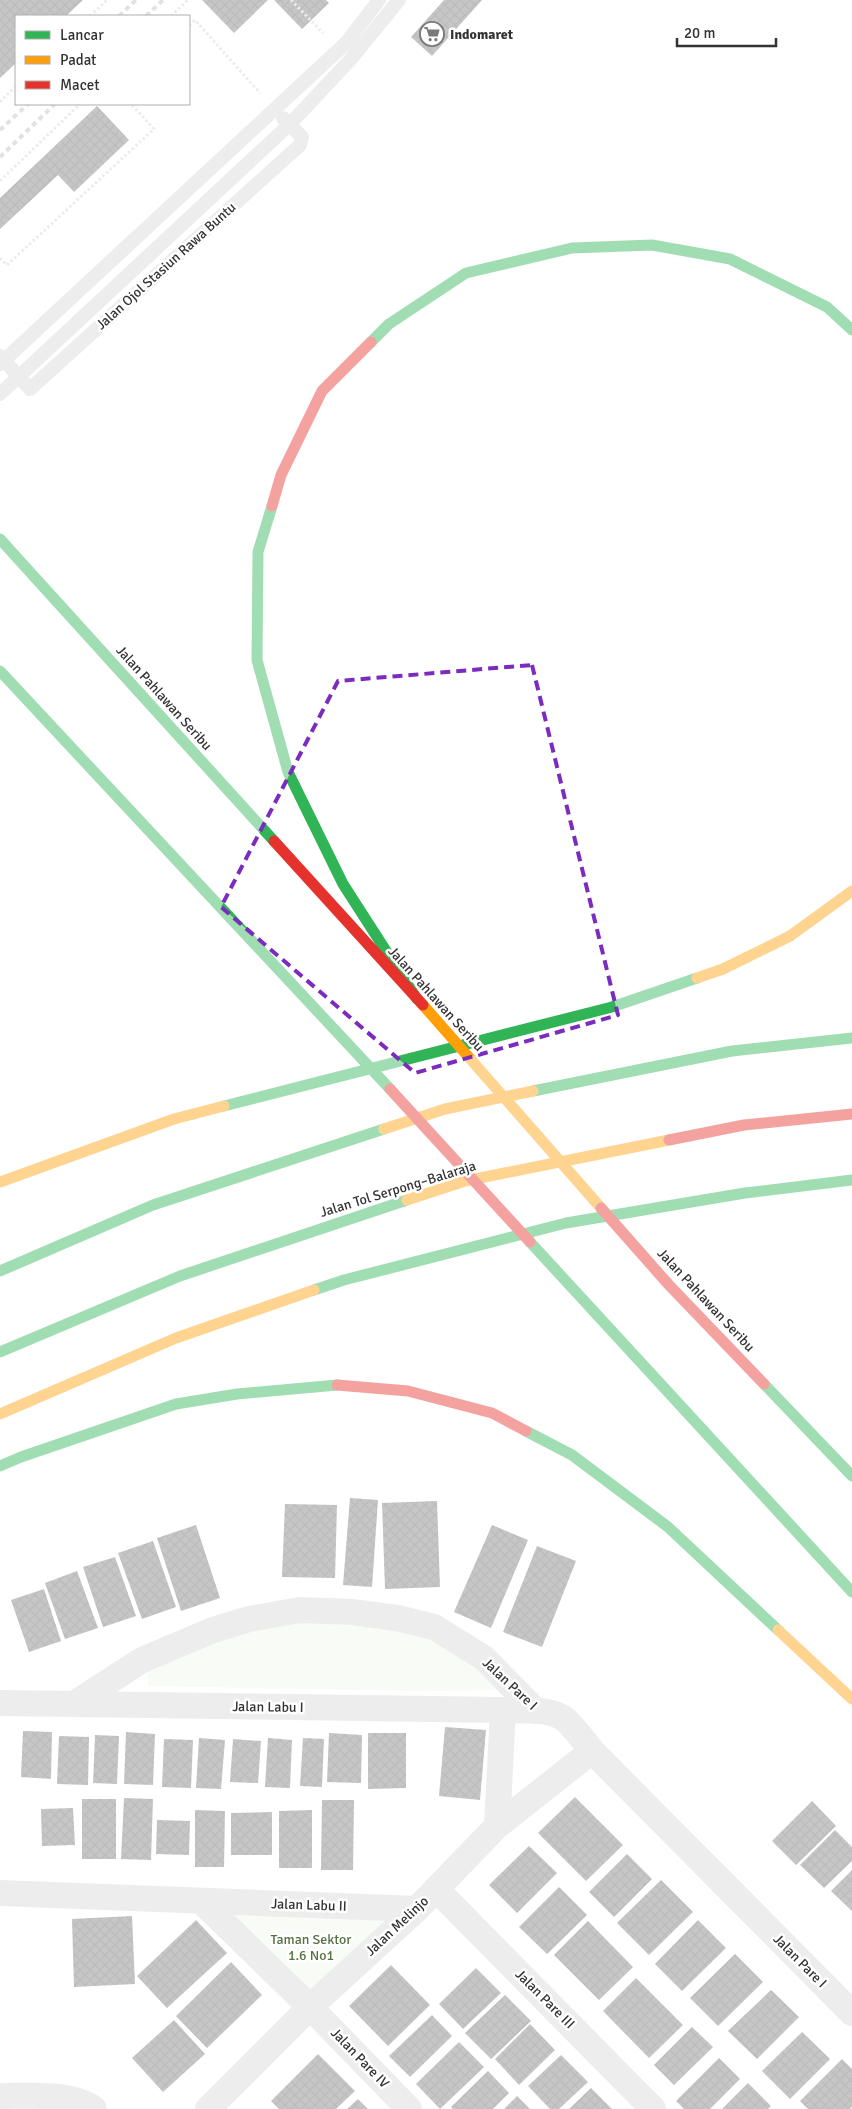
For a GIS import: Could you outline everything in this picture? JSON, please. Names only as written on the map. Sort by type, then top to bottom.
[{"type":"main road","points":[[417,999],[343,884],[288,772],[257,660],[258,552],[281,475],[322,391],[389,324],[466,273],[572,248],[652,245],[730,259],[827,307],[852,330]]},
{"type":"main road","name":"Jalan Pahlawan Seribu","points":[[0,539],[417,999],[669,1285],[852,1476]]},
{"type":"main road","points":[[0,671],[316,1009],[852,1592]]},
{"type":"main road","points":[[0,1182],[174,1119],[612,1007],[723,969],[790,936],[852,891]]},
{"type":"main road","points":[[0,1271],[153,1206],[446,1109],[732,1051],[852,1038]]},
{"type":"main road","name":"Jalan Tol Serpong–Balaraja","points":[[0,1352],[180,1276],[465,1181],[744,1125],[852,1114]]},
{"type":"main road","points":[[0,1414],[176,1338],[344,1280],[566,1223],[745,1193],[852,1180]]},
{"type":"main road","points":[[0,1466],[20,1457],[176,1404],[237,1394],[331,1385],[389,1389],[408,1391],[492,1413],[572,1455],[668,1527],[852,1700]]},
{"type":"street","name":"Jalan Pare I","points":[[74,1704],[142,1660],[213,1630],[249,1619],[300,1610],[352,1612],[396,1618],[434,1627],[484,1658],[536,1711],[554,1714],[566,1720],[592,1750],[852,2013]]},
{"type":"street","name":"Jalan Labu I","points":[[0,1703],[536,1711]]},
{"type":"street","points":[[497,1826],[503,1710]]},
{"type":"street","name":"Jalan Melinjo","points":[[208,2109],[310,2006],[417,1909],[497,1826],[592,1750]]},
{"type":"street","name":"Jalan Pare III","points":[[436,1889],[653,2109]]},
{"type":"street","name":"Jalan Labu II","points":[[0,1893],[417,1909]]},
{"type":"street","points":[[201,1901],[310,2006]]},
{"type":"street","name":"Jalan Pare IV","points":[[310,2006],[409,2109]]},
{"type":"street","points":[[0,2096],[54,2096],[87,2104],[94,2109]]},
{"type":"lane","points":[[0,364],[339,49],[379,0]]},
{"type":"lane","points":[[0,394],[290,124],[350,60],[399,0]]},
{"type":"lane","name":"Jalan Ojol Stasiun Rawa Buntu","points":[[0,356],[30,389],[300,145],[302,137],[275,110]]},
{"type":"path","points":[[91,15],[106,0]]},
{"type":"path","points":[[172,15],[188,0]]},
{"type":"path","points":[[291,0],[339,49]]},
{"type":"path","points":[[190,25],[195,20],[275,110]]},
{"type":"path","points":[[0,102],[15,87]]},
{"type":"path","points":[[0,181],[79,105]]},
{"type":"path","points":[[0,258],[6,265],[154,130],[133,105]]},
{"type":"highlighted area","points":[[532,665],[618,1015],[415,1073],[221,907],[338,681]]},
{"type":"green space","points":[[273,1619],[429,1632],[471,1646],[501,1690],[430,1691],[148,1686],[148,1669]]},
{"type":"green space","name":"Taman Sektor 1.6 No1","points":[[212,1905],[406,1913],[311,2000]]},
{"type":"building","points":[[0,0],[83,0],[67,15],[15,15],[15,64],[0,78]]},
{"type":"building","points":[[202,0],[268,0],[234,33]]},
{"type":"building","points":[[274,0],[326,0],[329,3],[302,29]]},
{"type":"building","points":[[444,0],[482,0],[432,56],[411,37]]},
{"type":"building","points":[[97,106],[129,140],[74,192],[58,175],[0,229],[0,198]]},
{"type":"building","points":[[350,1498],[378,1500],[372,1587],[343,1585]]},
{"type":"building","points":[[437,1501],[440,1587],[385,1589],[382,1503]]},
{"type":"building","points":[[285,1504],[337,1505],[335,1578],[282,1577]]},
{"type":"building","points":[[196,1525],[220,1598],[181,1611],[157,1538]]},
{"type":"building","points":[[492,1525],[528,1540],[491,1628],[454,1612]]},
{"type":"building","points":[[153,1541],[176,1607],[142,1619],[118,1553]]},
{"type":"building","points":[[537,1546],[576,1561],[542,1647],[503,1632]]},
{"type":"building","points":[[115,1557],[136,1616],[103,1627],[83,1567]]},
{"type":"building","points":[[77,1571],[98,1628],[65,1639],[45,1583]]},
{"type":"building","points":[[44,1589],[61,1641],[29,1652],[11,1600]]},
{"type":"building","points":[[445,1727],[486,1730],[480,1800],[439,1796]]},
{"type":"building","points":[[23,1731],[52,1732],[51,1779],[21,1777]]},
{"type":"building","points":[[126,1732],[155,1734],[153,1785],[124,1784]]},
{"type":"building","points":[[329,1733],[362,1735],[361,1783],[327,1782]]},
{"type":"building","points":[[368,1733],[406,1733],[406,1788],[368,1789]]},
{"type":"building","points":[[95,1735],[119,1736],[117,1784],[93,1783]]},
{"type":"building","points":[[59,1736],[89,1737],[88,1785],[57,1784]]},
{"type":"building","points":[[199,1738],[225,1740],[221,1789],[196,1788]]},
{"type":"building","points":[[268,1738],[292,1740],[290,1788],[265,1787]]},
{"type":"building","points":[[303,1738],[324,1739],[322,1787],[300,1786]]},
{"type":"building","points":[[164,1739],[193,1740],[191,1788],[162,1787]]},
{"type":"building","points":[[233,1739],[261,1741],[258,1783],[230,1782]]},
{"type":"building","points":[[575,1797],[623,1845],[586,1881],[538,1833]]},
{"type":"building","points":[[124,1798],[153,1799],[151,1860],[121,1859]]},
{"type":"building","points":[[82,1799],[116,1799],[116,1859],[82,1859]]},
{"type":"building","points":[[322,1800],[354,1800],[353,1870],[321,1870]]},
{"type":"building","points":[[812,1801],[836,1826],[796,1865],[772,1841]]},
{"type":"building","points":[[73,1808],[75,1845],[42,1846],[41,1809]]},
{"type":"building","points":[[195,1810],[225,1811],[224,1867],[195,1867]]},
{"type":"building","points":[[312,1810],[312,1868],[279,1868],[279,1811]]},
{"type":"building","points":[[272,1812],[272,1855],[231,1855],[231,1813]]},
{"type":"building","points":[[157,1820],[190,1821],[189,1855],[156,1854]]},
{"type":"building","points":[[835,1830],[852,1847],[852,1861],[824,1888],[800,1865]]},
{"type":"building","points":[[529,1846],[557,1873],[517,1913],[489,1885]]},
{"type":"building","points":[[627,1854],[652,1879],[614,1917],[589,1892]]},
{"type":"building","points":[[852,1870],[852,1911],[831,1891]]},
{"type":"building","points":[[661,1880],[693,1912],[649,1955],[617,1923]]},
{"type":"building","points":[[559,1887],[587,1915],[547,1954],[519,1927]]},
{"type":"building","points":[[132,1916],[135,1984],[74,1987],[72,1919]]},
{"type":"building","points":[[196,1920],[227,1953],[167,2008],[137,1976]]},
{"type":"building","points":[[698,1920],[726,1948],[682,1991],[655,1964]]},
{"type":"building","points":[[588,1921],[633,1967],[599,2000],[554,1955]]},
{"type":"building","points":[[735,1954],[763,1982],[718,2026],[690,1998]]},
{"type":"building","points":[[231,1962],[262,1995],[207,2048],[176,2016]]},
{"type":"building","points":[[391,1965],[430,2005],[388,2046],[349,2006]]},
{"type":"building","points":[[476,1968],[501,1993],[463,2029],[439,2004]]},
{"type":"building","points":[[636,1978],[683,2025],[649,2058],[603,2011]]},
{"type":"building","points":[[771,1990],[799,2017],[757,2059],[728,2031]]},
{"type":"building","points":[[505,1995],[531,2021],[491,2059],[465,2033]]},
{"type":"building","points":[[432,2015],[452,2036],[410,2077],[389,2056]]},
{"type":"building","points":[[174,2020],[205,2054],[163,2092],[132,2058]]},
{"type":"building","points":[[530,2024],[555,2050],[519,2085],[495,2059]]},
{"type":"building","points":[[692,2027],[713,2047],[674,2085],[654,2065]]},
{"type":"building","points":[[802,2032],[830,2059],[790,2099],[762,2071]]},
{"type":"building","points":[[459,2042],[484,2067],[440,2109],[416,2084]]},
{"type":"building","points":[[318,2054],[355,2091],[336,2109],[279,2109],[271,2101]]},
{"type":"building","points":[[561,2055],[588,2082],[559,2109],[550,2109],[528,2086]]},
{"type":"building","points":[[719,2058],[740,2079],[710,2109],[684,2109],[676,2101]]},
{"type":"building","points":[[842,2059],[852,2069],[852,2107],[850,2109],[808,2109],[800,2101]]},
{"type":"building","points":[[488,2071],[509,2093],[493,2109],[453,2109],[451,2107]]},
{"type":"building","points":[[748,2083],[771,2106],[768,2109],[722,2109]]},
{"type":"building","points":[[591,2088],[612,2109],[569,2109]]},
{"type":"building","points":[[517,2096],[530,2109],[504,2109]]},
{"type":"building","points":[[358,2099],[368,2109],[347,2109]]},
{"type":"railway","points":[[120,15],[136,0]]},
{"type":"railway","points":[[147,15],[163,0]]},
{"type":"railway","points":[[0,130],[27,105]]},
{"type":"railway","points":[[0,157],[54,105]]},
{"type":"traffic: fast","points":[[371,342],[389,324],[466,273],[572,248],[652,245],[730,259],[827,307],[852,330]]},
{"type":"traffic: fast","points":[[272,506],[258,552],[257,660],[288,772],[343,884],[417,999]]},
{"type":"traffic: fast","points":[[0,539],[274,841]]},
{"type":"traffic: fast","points":[[0,671],[390,1089]]},
{"type":"traffic: fast","points":[[224,1106],[612,1007],[697,978]]},
{"type":"traffic: fast","points":[[533,1091],[732,1051],[852,1038]]},
{"type":"traffic: fast","points":[[0,1271],[153,1205],[384,1129]]},
{"type":"traffic: fast","points":[[314,1290],[344,1280],[566,1223],[745,1193],[852,1180]]},
{"type":"traffic: fast","points":[[0,1352],[180,1276],[407,1200]]},
{"type":"traffic: fast","points":[[530,1242],[852,1592]]},
{"type":"traffic: fast","points":[[764,1384],[852,1476]]},
{"type":"traffic: fast","points":[[0,1466],[21,1457],[176,1404],[237,1394],[337,1385]]},
{"type":"traffic: fast","points":[[526,1431],[572,1455],[668,1527],[778,1630]]},
{"type":"traffic: slow","points":[[697,978],[723,969],[790,936],[852,891]]},
{"type":"traffic: slow","points":[[423,1005],[601,1208]]},
{"type":"traffic: slow","points":[[384,1129],[445,1109],[533,1091]]},
{"type":"traffic: slow","points":[[0,1182],[174,1119],[224,1106]]},
{"type":"traffic: slow","points":[[407,1200],[465,1181],[669,1140]]},
{"type":"traffic: slow","points":[[0,1414],[176,1338],[314,1290]]},
{"type":"traffic: slow","points":[[778,1630],[852,1699]]},
{"type":"traffic: jam","points":[[272,506],[281,475],[322,391],[371,342]]},
{"type":"traffic: jam","points":[[274,841],[423,1005]]},
{"type":"traffic: jam","points":[[390,1089],[530,1242]]},
{"type":"traffic: jam","points":[[669,1140],[744,1125],[852,1114]]},
{"type":"traffic: jam","points":[[601,1208],[669,1285],[764,1384]]},
{"type":"traffic: jam","points":[[337,1385],[408,1391],[492,1413],[526,1431]]},
{"type":"place","name":"Indomaret","points":[[432,34]]}]
